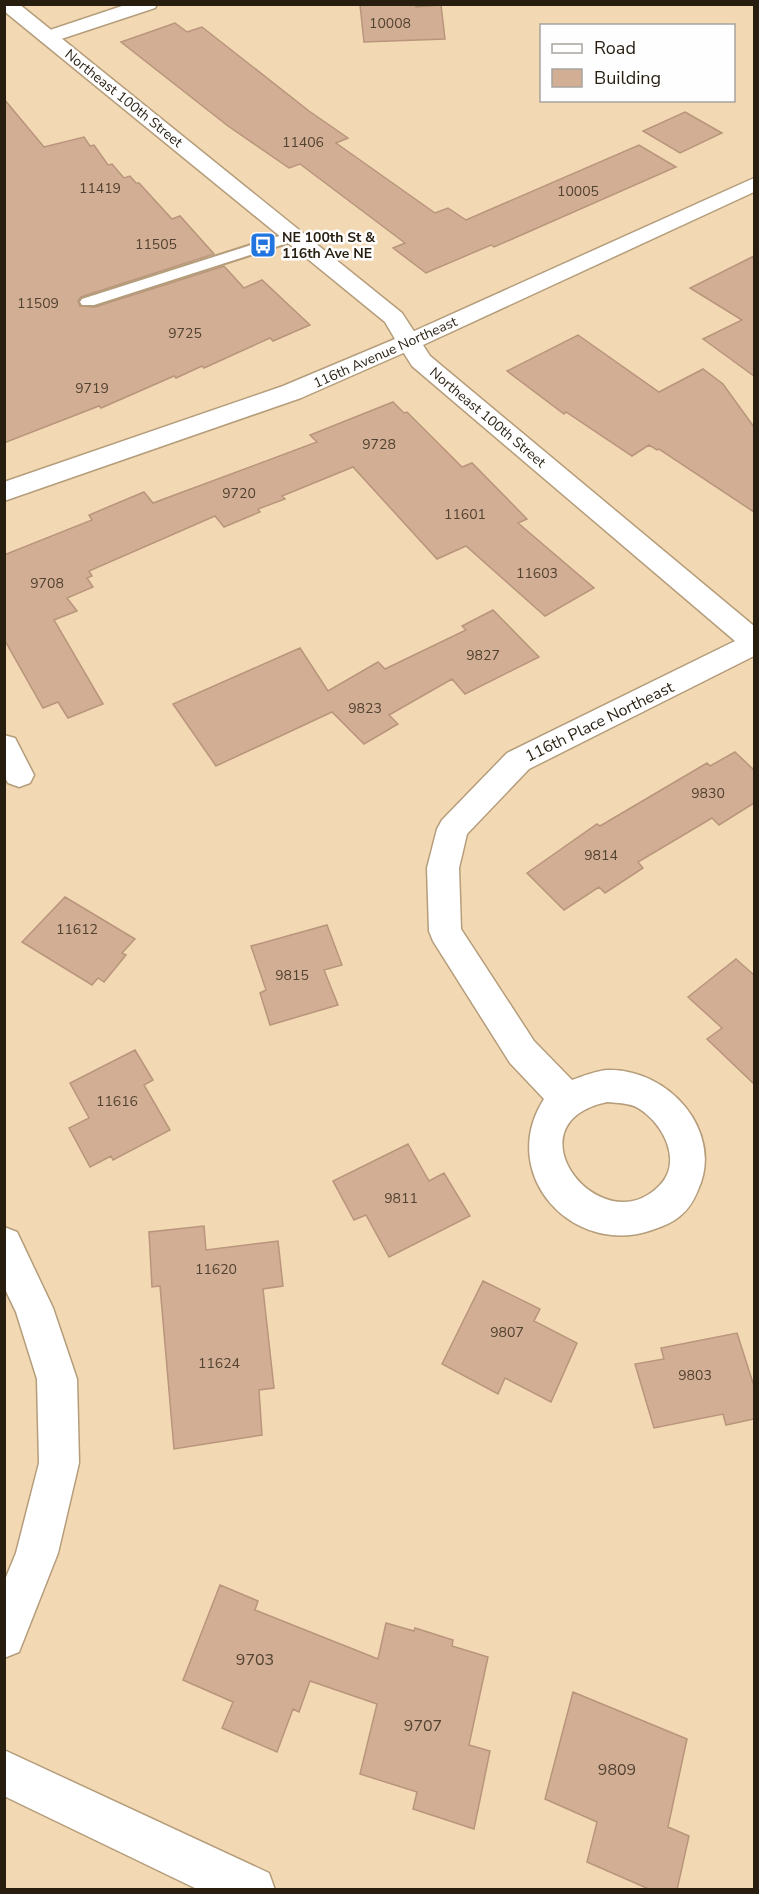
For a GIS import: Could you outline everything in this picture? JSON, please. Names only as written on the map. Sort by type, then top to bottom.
[{"type":"street","name":"Northeast 100th Street","points":[[7,4],[394,318],[421,361],[754,643]]},
{"type":"street","points":[[48,37],[148,4]]},
{"type":"street","name":"116th Avenue Northeast","points":[[4,492],[292,392],[409,342],[754,184]]},
{"type":"street","name":"116th Place Northeast","points":[[568,1100],[522,1052],[444,931],[442,868],[453,829],[518,761],[754,643]]},
{"type":"street","points":[[4,746],[19,775]]},
{"type":"street","points":[[4,1245],[34,1308],[57,1379],[59,1463],[37,1553],[4,1637]]},
{"type":"street","points":[[4,1772],[252,1890]]},
{"type":"lane","points":[[88,302],[295,236]]},
{"type":"building","points":[[416,4],[416,7],[441,5],[445,39],[364,42],[360,5]]},
{"type":"building","points":[[175,23],[187,32],[202,27],[309,111],[348,138],[336,143],[435,213],[448,208],[466,220],[639,145],[676,167],[494,247],[491,245],[426,273],[393,248],[405,243],[300,164],[289,168],[228,126],[121,42]]},
{"type":"building","points":[[4,99],[44,147],[84,137],[90,146],[94,145],[108,165],[112,164],[124,178],[130,176],[136,183],[139,183],[172,219],[180,216],[214,254],[81,297],[78,301],[80,306],[95,307],[224,266],[244,288],[262,280],[310,325],[273,341],[270,338],[204,368],[202,366],[176,378],[174,376],[101,408],[99,406],[4,443]]},
{"type":"building","points":[[685,112],[722,133],[680,153],[643,131]]},
{"type":"building","points":[[754,256],[754,376],[703,339],[742,320],[690,288]]},
{"type":"building","points":[[578,335],[659,392],[703,369],[723,384],[754,427],[754,512],[659,449],[649,445],[632,456],[566,412],[564,414],[507,371]]},
{"type":"building","points":[[393,402],[404,413],[407,412],[462,467],[472,463],[527,519],[518,523],[594,588],[545,616],[466,546],[437,559],[353,467],[282,496],[285,499],[258,509],[260,512],[224,527],[215,516],[89,571],[92,576],[87,578],[93,587],[67,598],[77,611],[54,620],[103,704],[68,718],[58,702],[43,708],[4,639],[4,555],[92,520],[89,515],[144,492],[153,503],[317,442],[310,435]]},
{"type":"building","points":[[493,610],[539,657],[465,694],[452,679],[389,715],[398,724],[364,744],[332,712],[216,766],[173,704],[300,648],[328,691],[378,662],[385,669],[466,630],[462,626]]},
{"type":"building","points":[[735,752],[754,770],[754,803],[719,825],[712,818],[638,862],[643,868],[605,893],[599,887],[564,910],[527,873],[597,824],[600,826],[707,763],[710,766]]},
{"type":"building","points":[[65,897],[135,939],[122,953],[126,955],[104,982],[98,978],[92,985],[22,942]]},
{"type":"building","points":[[327,925],[342,965],[324,970],[338,1005],[270,1025],[260,993],[266,990],[251,946]]},
{"type":"building","points":[[736,959],[754,975],[754,1084],[707,1039],[722,1028],[688,997]]},
{"type":"building","points":[[135,1050],[153,1080],[144,1085],[170,1130],[113,1160],[111,1156],[90,1167],[69,1128],[89,1118],[70,1083]]},
{"type":"building","points":[[408,1144],[429,1181],[444,1173],[470,1216],[389,1257],[366,1215],[354,1220],[333,1181]]},
{"type":"building","points":[[204,1226],[206,1250],[278,1241],[283,1286],[263,1289],[274,1388],[259,1390],[262,1435],[174,1449],[160,1286],[152,1287],[149,1232]]},
{"type":"building","points":[[483,1281],[540,1309],[534,1321],[577,1343],[551,1402],[505,1378],[498,1394],[442,1364]]},
{"type":"building","points":[[737,1333],[754,1386],[754,1419],[726,1425],[723,1414],[654,1428],[635,1364],[664,1359],[661,1348]]},
{"type":"building","points":[[220,1585],[258,1601],[255,1610],[378,1659],[386,1623],[414,1631],[415,1628],[453,1640],[452,1646],[488,1657],[469,1745],[490,1751],[474,1829],[413,1809],[417,1792],[360,1774],[377,1704],[310,1681],[299,1712],[293,1709],[277,1752],[222,1728],[233,1702],[183,1680]]},
{"type":"building","points":[[573,1692],[687,1739],[668,1827],[689,1836],[677,1890],[651,1890],[587,1862],[597,1822],[545,1799]]},
{"type":"place","name":"NE 100th St & 116th Ave NE","points":[[263,245]]}]
